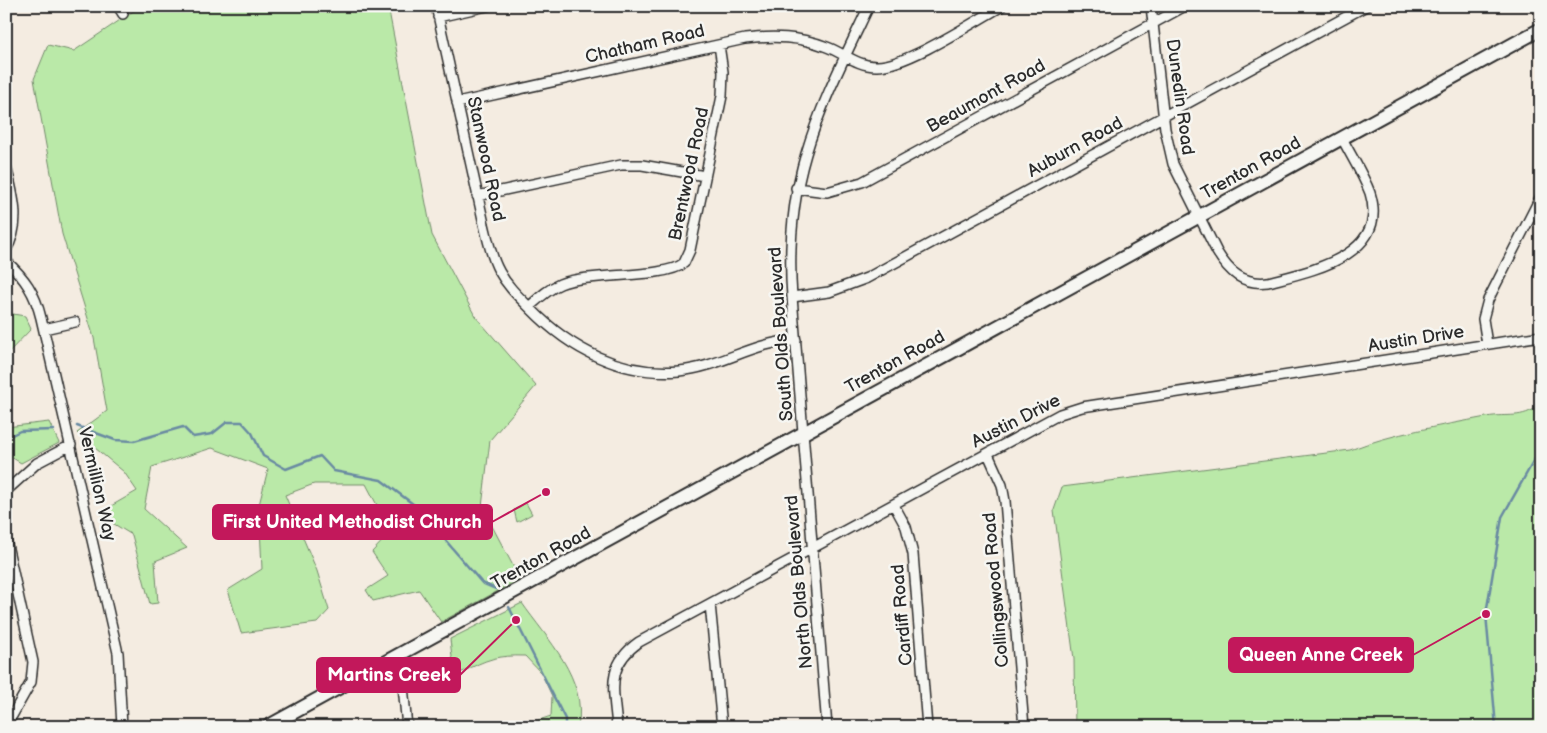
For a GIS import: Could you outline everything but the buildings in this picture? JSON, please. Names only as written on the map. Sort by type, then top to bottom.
[{"type":"main road","name":"Trenton Road","points":[[268,727],[1541,29]]},
{"type":"street","name":"Stanwood Road","points":[[436,6],[477,196],[495,263],[512,290],[529,308]]},
{"type":"street","points":[[438,17],[487,6]]},
{"type":"street","name":"South Olds Boulevard","points":[[804,434],[792,297],[790,247],[796,188],[809,138],[870,6]]},
{"type":"street","name":"Chatham Road","points":[[457,102],[745,39],[790,37],[810,41],[868,65],[892,64],[906,59],[1002,6]]},
{"type":"street","name":"Dunedin Road","points":[[1151,6],[1164,117],[1173,164],[1225,265],[1231,272],[1246,281],[1268,282],[1337,261],[1354,250],[1366,236],[1372,209],[1365,182],[1342,138]]},
{"type":"street","name":"Beaumont Road","points":[[796,188],[827,192],[862,182],[1185,6]]},
{"type":"street","name":"Auburn Road","points":[[792,297],[829,292],[867,278],[1366,6]]},
{"type":"street","name":"Brentwood Road","points":[[529,308],[549,289],[566,282],[668,270],[681,265],[690,250],[724,82],[718,45]]},
{"type":"street","points":[[477,196],[621,164],[642,165],[706,176]]},
{"type":"street","points":[[6,250],[16,225],[13,195],[7,172]]},
{"type":"street","points":[[1487,344],[1483,319],[1488,300],[1541,196]]},
{"type":"street","name":"Vermillion Way","points":[[6,261],[20,273],[32,289],[44,329],[118,653],[122,727]]},
{"type":"street","points":[[529,308],[562,337],[589,354],[621,366],[652,371],[679,371],[699,368],[764,345],[796,340]]},
{"type":"street","points":[[44,329],[75,322]]},
{"type":"street","name":"Austin Drive","points":[[617,727],[614,679],[617,664],[627,650],[1060,414],[1082,407],[1541,336]]},
{"type":"street","name":"North Olds Boulevard","points":[[804,434],[827,727]]},
{"type":"street","points":[[6,491],[37,463],[71,445]]},
{"type":"street","name":"Collingswood Road","points":[[988,454],[1002,485],[1005,501],[1024,727]]},
{"type":"street","name":"Cardiff Road","points":[[894,505],[906,527],[913,554],[927,727]]},
{"type":"street","points":[[6,540],[33,662],[31,682],[7,720],[17,727]]},
{"type":"street","points":[[710,604],[722,727]]},
{"type":"street","points":[[400,655],[407,727]]},
{"type":"green space","points":[[141,6],[388,6],[432,235],[475,316],[536,386],[490,440],[482,507],[520,579],[441,622],[419,590],[373,601],[366,590],[388,576],[372,552],[391,532],[366,484],[314,484],[285,495],[317,571],[329,610],[317,623],[241,633],[228,590],[262,569],[259,505],[268,469],[212,448],[152,467],[144,509],[187,548],[155,561],[158,603],[150,604],[132,535],[101,516],[111,506],[137,491],[124,472],[77,433],[107,411],[94,338],[62,234],[34,79],[48,45],[74,51]]},
{"type":"green space","points":[[6,309],[13,314],[25,316],[31,329],[6,355]]},
{"type":"green space","points":[[1541,345],[1541,386],[1535,361],[1537,346]]},
{"type":"green space","points":[[1541,405],[1541,727],[1075,727],[1074,659],[1054,510],[1062,487],[1350,450],[1400,434],[1486,417],[1526,413]]},
{"type":"green space","points":[[49,422],[59,443],[21,463],[6,454],[6,427]]},
{"type":"green space","points":[[526,503],[532,514],[517,522],[514,510]]},
{"type":"green space","points":[[522,603],[553,645],[571,676],[577,692],[579,709],[578,727],[535,727],[536,721],[551,716],[552,696],[541,673],[525,656],[508,656],[493,659],[463,672],[455,671],[450,660],[452,657],[450,639]]},
{"type":"waterway","points":[[77,426],[115,440],[134,441],[183,427],[193,437],[212,434],[227,422],[242,422],[252,433],[263,456],[286,469],[320,456],[334,471],[381,480],[417,507],[482,583],[496,589]]},
{"type":"waterway","points":[[6,438],[20,431],[54,430]]},
{"type":"waterway","points":[[1496,727],[1486,614],[1502,517],[1541,448]]},
{"type":"waterway","points":[[509,607],[565,719],[565,727]]},
{"type":"place","name":"First United Methodist Church","points":[[546,492]]},
{"type":"place","name":"Queen Anne Creek","points":[[1486,614]]},
{"type":"place","name":"Martins Creek","points":[[516,620]]}]
